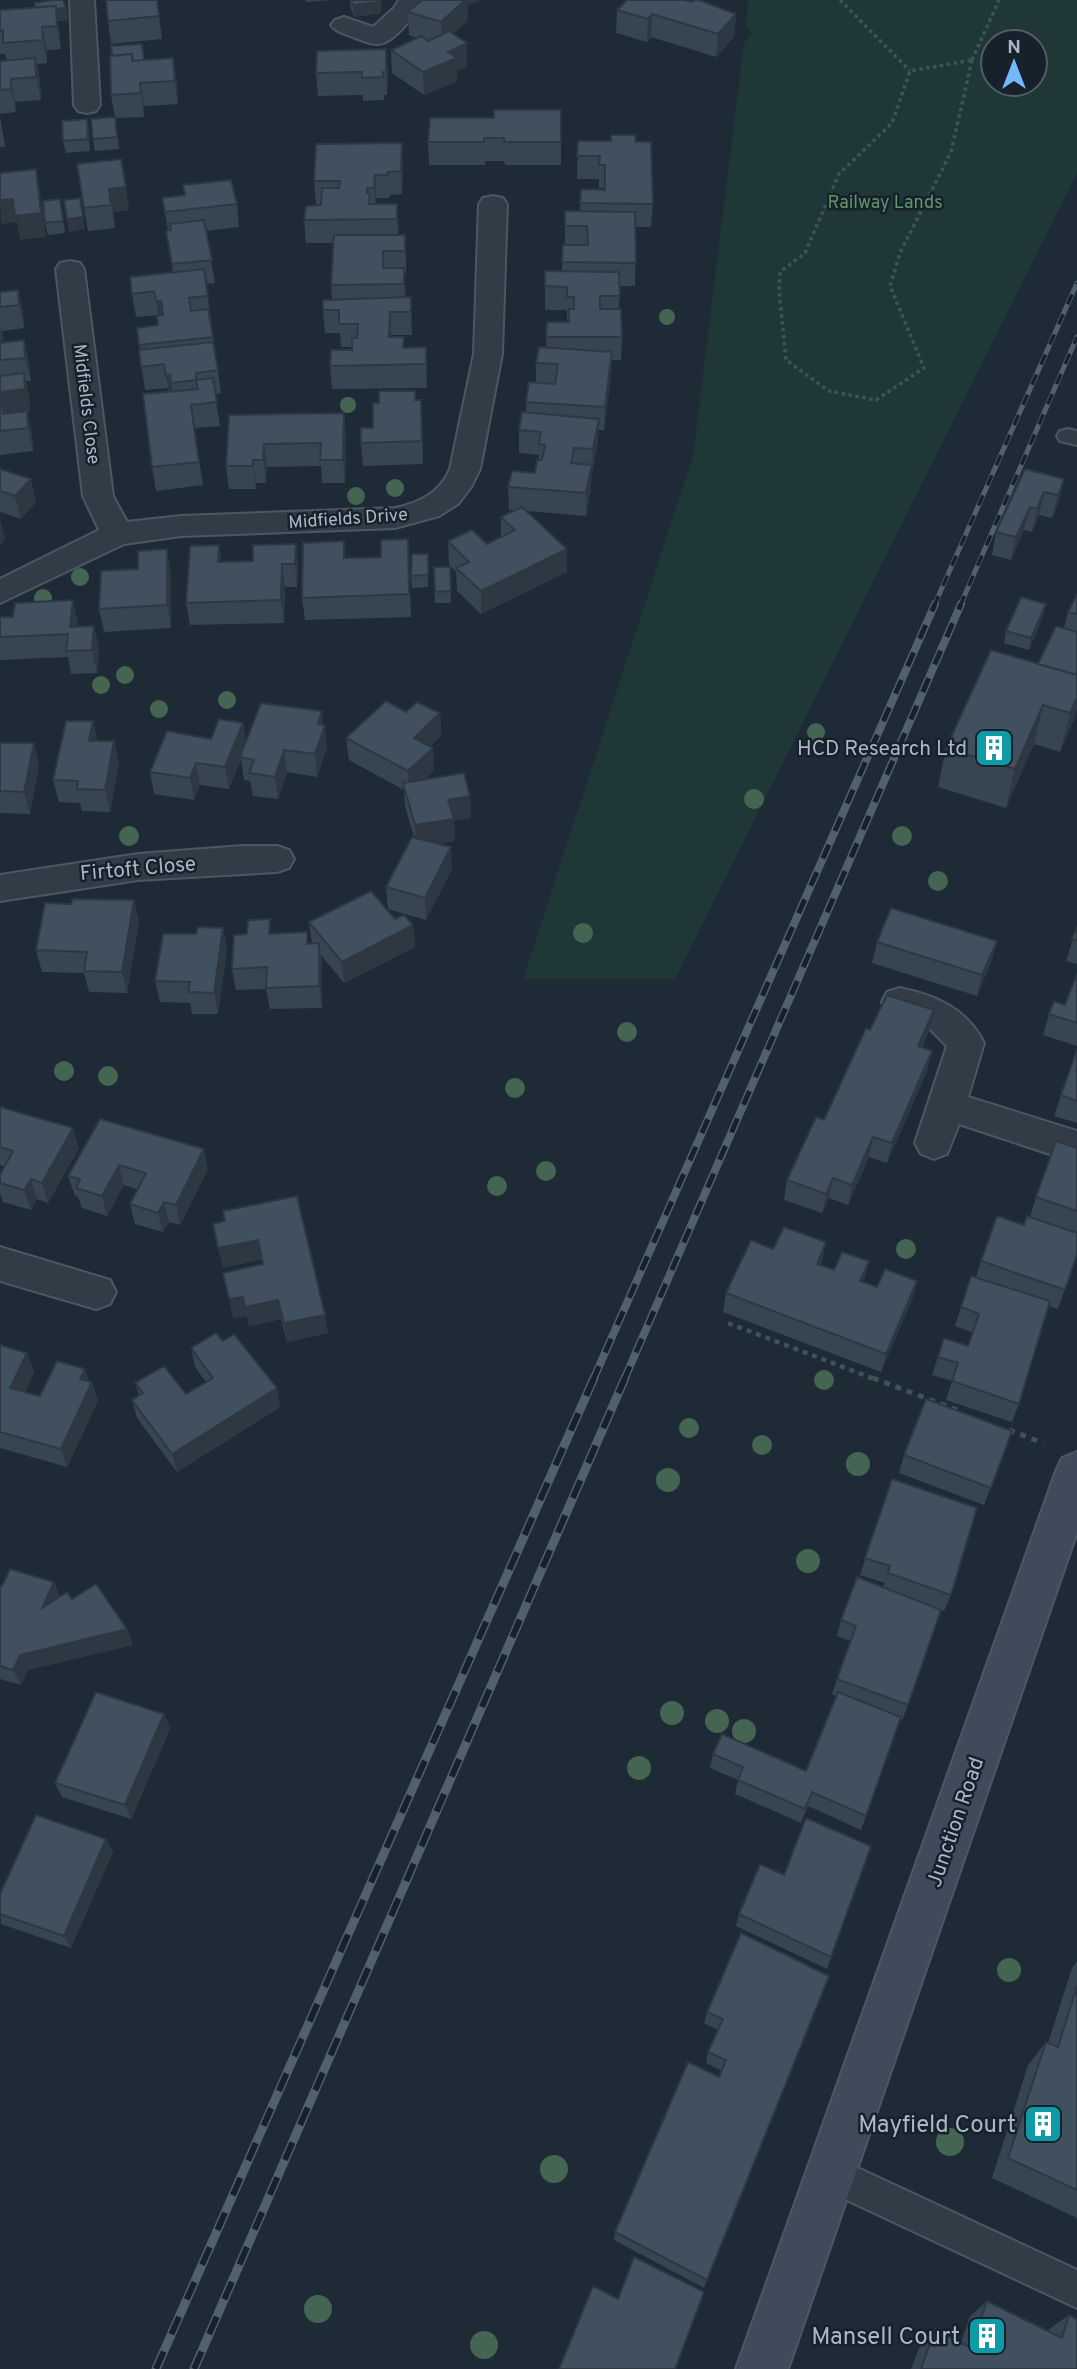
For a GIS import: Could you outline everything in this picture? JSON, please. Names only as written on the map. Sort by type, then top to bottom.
[{"type":"street","points":[[82,0],[87,106]]},
{"type":"street","points":[[344,25],[377,37],[405,12],[411,0]]},
{"type":"street","name":"Midfields Drive","points":[[0,592],[117,534],[181,526],[395,518],[422,512],[447,498],[463,478],[488,354],[493,204]]},
{"type":"street","name":"Midfields Close","points":[[70,270],[98,496],[117,534]]},
{"type":"street","name":"Firtoft Close","points":[[0,888],[68,874],[148,864],[277,859]]},
{"type":"street","points":[[900,1002],[921,1006],[944,1016],[966,1043],[934,1143]]},
{"type":"street","points":[[947,1105],[1077,1147]]},
{"type":"street","points":[[0,1264],[96,1292]]},
{"type":"street","name":"Junction Road","points":[[762,2369],[832,2174],[1064,1458]]},
{"type":"lane","points":[[832,2174],[1077,2289]]},
{"type":"path","points":[[840,0],[910,71]]},
{"type":"path","points":[[910,71],[892,123],[839,174],[805,253],[780,272],[779,289],[786,360],[829,391],[876,400],[924,368],[890,286],[900,253],[951,152],[972,60],[999,0]]},
{"type":"path","points":[[910,71],[972,60]]},
{"type":"path","points":[[729,1323],[974,1417]]},
{"type":"path","points":[[1000,1427],[1064,1458]]},
{"type":"green space","name":"Railway Lands","points":[[748,0],[1077,0],[1077,173],[675,979],[523,979],[693,456],[744,43],[752,34],[746,24]]},
{"type":"building","points":[[63,0],[66,8],[35,7],[34,3]]},
{"type":"building","points":[[106,0],[157,0],[159,16],[108,21]]},
{"type":"building","points":[[351,0],[380,0],[381,2],[353,5]]},
{"type":"building","points":[[422,0],[465,0],[441,22],[408,12]]},
{"type":"building","points":[[627,0],[699,0],[736,14],[718,34],[652,14],[648,19],[617,10]]},
{"type":"building","points":[[56,6],[57,26],[42,27],[43,40],[3,43],[0,10]]},
{"type":"building","points":[[449,31],[467,43],[448,52],[457,58],[423,72],[391,50],[422,36],[428,41]]},
{"type":"building","points":[[142,44],[144,60],[133,61],[132,54],[112,56],[111,46]]},
{"type":"building","points":[[386,49],[386,72],[383,72],[383,77],[362,78],[362,72],[316,73],[317,51]]},
{"type":"building","points":[[132,54],[132,61],[173,58],[175,81],[140,83],[141,93],[111,95],[110,56]]},
{"type":"building","points":[[35,58],[36,77],[11,79],[11,89],[0,90],[0,61]]},
{"type":"building","points":[[494,110],[561,110],[561,142],[504,142],[504,138],[484,138],[484,142],[428,142],[430,118],[494,118]]},
{"type":"building","points":[[115,117],[117,137],[93,139],[91,119]]},
{"type":"building","points":[[87,119],[88,139],[63,141],[62,121]]},
{"type":"building","points":[[611,135],[635,135],[636,142],[651,142],[653,204],[580,203],[581,189],[605,190],[605,165],[599,165],[600,156],[577,156],[578,141],[611,141]]},
{"type":"building","points":[[402,143],[401,171],[375,175],[374,188],[367,188],[367,193],[370,193],[369,204],[397,204],[397,219],[304,220],[306,206],[321,205],[322,188],[339,188],[340,181],[314,181],[316,144]]},
{"type":"building","points":[[121,159],[126,187],[109,189],[111,205],[84,208],[77,164]]},
{"type":"building","points":[[36,169],[41,213],[15,216],[13,199],[0,200],[0,173]]},
{"type":"building","points":[[231,180],[237,204],[165,212],[162,198],[185,195],[183,185]]},
{"type":"building","points":[[80,198],[83,217],[67,219],[64,200]]},
{"type":"building","points":[[60,199],[63,221],[45,223],[43,201]]},
{"type":"building","points":[[565,211],[635,212],[636,263],[562,262],[563,245],[588,245],[587,226],[565,226]]},
{"type":"building","points":[[204,220],[212,260],[172,264],[166,231],[171,230],[170,224]]},
{"type":"building","points":[[334,235],[405,235],[405,251],[383,251],[383,268],[404,268],[404,284],[331,285]]},
{"type":"building","points":[[204,269],[208,296],[189,298],[191,311],[208,309],[213,337],[139,345],[137,328],[158,325],[157,316],[163,315],[162,307],[161,301],[156,301],[154,291],[132,294],[130,277]]},
{"type":"building","points":[[545,271],[619,272],[620,296],[600,296],[600,309],[621,309],[622,337],[546,337],[547,322],[569,322],[569,309],[574,309],[574,297],[567,297],[567,287],[545,286]]},
{"type":"building","points":[[18,290],[19,305],[0,307],[0,292]]},
{"type":"building","points":[[411,297],[411,312],[390,312],[389,337],[404,337],[403,348],[426,347],[426,364],[330,366],[331,350],[352,350],[352,338],[357,338],[358,324],[339,324],[339,310],[323,310],[323,300]]},
{"type":"building","points":[[24,340],[25,358],[0,360],[0,343]]},
{"type":"building","points":[[213,342],[218,370],[196,373],[196,380],[171,383],[170,375],[166,376],[164,364],[141,367],[139,350]]},
{"type":"building","points":[[539,347],[612,352],[605,407],[526,402],[529,382],[555,384],[558,364],[536,363]]},
{"type":"building","points":[[24,373],[25,389],[1,392],[3,414],[27,411],[28,428],[0,431],[0,376]]},
{"type":"building","points":[[213,378],[217,402],[191,405],[199,462],[152,467],[143,394],[198,389],[196,380]]},
{"type":"building","points":[[379,391],[415,391],[415,400],[421,400],[422,441],[361,443],[361,428],[373,428],[373,403],[379,403]]},
{"type":"building","points":[[522,412],[599,419],[593,449],[574,448],[571,463],[592,465],[586,493],[508,487],[512,471],[535,473],[537,460],[542,460],[545,445],[539,444],[541,432],[519,430]]},
{"type":"building","points":[[344,413],[343,460],[320,460],[321,443],[264,444],[263,460],[253,460],[253,466],[226,466],[229,415]]},
{"type":"building","points":[[0,469],[31,479],[15,496],[0,491]]},
{"type":"building","points":[[1025,469],[1064,479],[1058,495],[1044,492],[1037,509],[1030,507],[1016,537],[996,532]]},
{"type":"building","points":[[522,507],[567,549],[481,591],[456,568],[469,562],[448,541],[472,530],[487,544],[515,530],[501,517]]},
{"type":"building","points":[[408,539],[409,594],[302,598],[303,543],[344,541],[344,558],[362,558],[381,557],[381,540]]},
{"type":"building","points":[[296,544],[295,564],[282,564],[281,600],[186,603],[190,546],[219,545],[218,562],[253,561],[253,545]]},
{"type":"building","points":[[167,549],[167,605],[99,609],[101,571],[138,569],[138,551]]},
{"type":"building","points":[[412,554],[428,554],[428,575],[411,576]]},
{"type":"building","points":[[434,567],[450,567],[451,591],[435,592]]},
{"type":"building","points":[[1077,594],[1077,614],[1068,612]]},
{"type":"building","points":[[1021,597],[1046,604],[1031,638],[1006,631]]},
{"type":"building","points":[[73,600],[70,627],[94,626],[92,650],[66,651],[68,634],[0,637],[0,617],[13,617],[15,603]]},
{"type":"building","points":[[1056,626],[1077,632],[1077,675],[1038,664]]},
{"type":"building","points":[[991,650],[1077,675],[1077,698],[1070,713],[1043,705],[1015,769],[946,748]]},
{"type":"building","points":[[386,701],[406,712],[417,702],[440,713],[414,738],[433,748],[408,771],[346,738]]},
{"type":"building","points":[[261,703],[322,711],[318,724],[325,725],[315,754],[284,750],[275,777],[249,773],[254,760],[240,757]]},
{"type":"building","points":[[219,719],[243,723],[225,767],[196,763],[190,778],[150,772],[167,731],[211,739]]},
{"type":"building","points":[[66,721],[93,721],[89,741],[114,741],[105,790],[77,789],[78,781],[53,780]]},
{"type":"building","points":[[0,743],[34,743],[24,792],[0,791]]},
{"type":"building","points":[[464,773],[470,796],[448,800],[454,819],[415,825],[403,783]]},
{"type":"building","points":[[412,837],[451,847],[425,898],[386,887]]},
{"type":"building","points":[[371,891],[395,919],[404,915],[413,925],[342,962],[309,922]]},
{"type":"building","points":[[73,899],[134,900],[122,972],[84,971],[87,952],[36,950],[45,903],[71,904]]},
{"type":"building","points":[[891,908],[997,941],[982,975],[877,942]]},
{"type":"building","points":[[270,919],[269,934],[307,932],[307,944],[319,943],[319,986],[266,988],[267,967],[232,969],[234,935],[247,934],[248,920]]},
{"type":"building","points":[[1077,926],[1077,941],[1072,939]]},
{"type":"building","points":[[198,927],[223,928],[214,993],[188,992],[190,982],[155,981],[163,934],[196,934]]},
{"type":"building","points":[[1077,973],[1077,1023],[1049,1014],[1054,1001],[1065,1005]]},
{"type":"building","points":[[887,995],[934,1010],[918,1046],[932,1051],[892,1143],[873,1137],[852,1185],[833,1178],[826,1194],[787,1180],[816,1117],[824,1120],[866,1028],[870,1030]]},
{"type":"building","points":[[1077,1049],[1077,1101],[1061,1095]]},
{"type":"building","points":[[0,1107],[73,1128],[42,1183],[31,1179],[24,1190],[0,1183],[0,1175],[13,1151],[0,1147]]},
{"type":"building","points":[[100,1119],[204,1149],[176,1205],[164,1202],[158,1213],[130,1204],[146,1173],[119,1165],[102,1196],[76,1188],[80,1179],[68,1176]]},
{"type":"building","points":[[1056,1141],[1077,1148],[1077,1211],[1036,1197]]},
{"type":"building","points":[[297,1196],[325,1315],[284,1323],[278,1300],[245,1307],[243,1297],[229,1299],[223,1273],[263,1264],[258,1240],[218,1248],[213,1224],[225,1221],[223,1211]]},
{"type":"building","points":[[997,1216],[1024,1225],[1027,1216],[1077,1233],[1077,1254],[1065,1290],[981,1261]]},
{"type":"building","points":[[784,1227],[826,1242],[817,1264],[834,1270],[842,1252],[869,1261],[860,1281],[877,1287],[885,1269],[917,1281],[886,1354],[726,1293],[751,1240],[773,1249]]},
{"type":"building","points":[[971,1276],[1050,1301],[1019,1404],[952,1381],[958,1363],[938,1357],[944,1338],[968,1346],[979,1314],[961,1307]]},
{"type":"building","points":[[216,1333],[223,1341],[234,1334],[277,1388],[172,1454],[132,1400],[143,1393],[135,1383],[164,1366],[186,1394],[213,1378],[191,1348]]},
{"type":"building","points":[[0,1345],[27,1353],[10,1388],[40,1396],[57,1361],[85,1369],[80,1379],[92,1382],[61,1449],[0,1432]]},
{"type":"building","points":[[926,1399],[1012,1431],[991,1488],[904,1455]]},
{"type":"building","points":[[892,1479],[977,1508],[951,1595],[888,1573],[890,1566],[865,1558]]},
{"type":"building","points":[[10,1569],[54,1582],[42,1608],[67,1592],[72,1599],[96,1584],[127,1629],[20,1655],[13,1670],[0,1666],[0,1585],[2,1586]]},
{"type":"building","points":[[857,1577],[941,1610],[908,1705],[837,1679],[856,1626],[841,1620]]},
{"type":"building","points":[[96,1692],[164,1714],[125,1805],[55,1783]]},
{"type":"building","points":[[838,1692],[901,1717],[866,1816],[812,1792],[805,1809],[738,1780],[743,1767],[713,1754],[722,1734],[806,1771]]},
{"type":"building","points":[[36,1815],[106,1839],[64,1936],[0,1914],[0,1894]]},
{"type":"building","points":[[806,1818],[871,1846],[831,1957],[739,1914],[760,1864],[784,1875]]},
{"type":"building","points":[[741,1933],[829,1976],[707,2280],[615,2232],[688,2062],[719,2077],[726,2060],[708,2052],[723,2019],[707,2012]]},
{"type":"building","name":"Mayfield Court","points":[[1077,1986],[1077,2190],[1008,2158],[1046,2042],[1058,2047]]},
{"type":"building","points":[[634,2257],[704,2292],[675,2369],[559,2369],[593,2286],[618,2299]]},
{"type":"building","name":"Mansell Court","points":[[987,2301],[1062,2338],[1069,2315],[1077,2319],[1077,2369],[921,2369],[935,2329],[971,2348]]},
{"type":"railway","points":[[934,606],[1077,283]]},
{"type":"railway","points":[[960,606],[1077,337]]},
{"type":"railway","points":[[593,1380],[935,604]]},
{"type":"railway","points":[[624,1380],[961,604]]},
{"type":"railway","points":[[156,2369],[594,1378]]},
{"type":"railway","points":[[194,2369],[625,1378]]},
{"type":"place","name":"HCD Research Ltd","points":[[994,748]]},
{"type":"place","name":"Mayfield Court","points":[[1043,2124]]},
{"type":"place","name":"Mansell Court","points":[[987,2336]]}]
